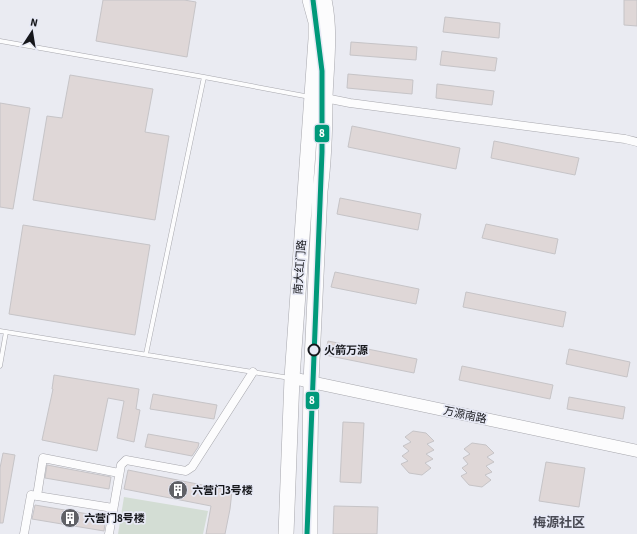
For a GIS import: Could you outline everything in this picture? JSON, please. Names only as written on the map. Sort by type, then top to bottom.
[{"type":"highway","name":"南大红门路","points":[[310,0],[316,22],[319,98],[325,126],[320,191],[312,382]]},
{"type":"highway","name":"南大红门路","points":[[286,534],[292,378],[319,98],[328,57],[324,0]]},
{"type":"highway","points":[[310,534],[312,382]]},
{"type":"street","points":[[327,27],[328,0]]},
{"type":"street","points":[[319,98],[350,104],[626,139],[637,142]]},
{"type":"street","points":[[109,534],[121,465],[126,460],[186,471],[192,467],[253,372]]},
{"type":"street","name":"万源南路","points":[[292,378],[637,451]]},
{"type":"street","points":[[37,496],[43,458],[120,473]]},
{"type":"street","points":[[24,534],[31,495],[113,508]]},
{"type":"lane","points":[[0,41],[319,98]]},
{"type":"lane","points":[[146,354],[204,77]]},
{"type":"lane","points":[[0,331],[292,378]]},
{"type":"lane","points":[[0,366],[6,332]]},
{"type":"shaded area","points":[[124,497],[208,511],[203,534],[118,534]]},
{"type":"building","points":[[103,0],[184,0],[196,2],[187,57],[96,41]]},
{"type":"building","points":[[624,0],[637,0],[637,26],[624,25]]},
{"type":"building","points":[[445,17],[500,23],[499,38],[443,32]]},
{"type":"building","points":[[351,42],[417,47],[416,60],[350,55]]},
{"type":"building","points":[[442,51],[497,58],[495,71],[440,65]]},
{"type":"building","points":[[348,74],[413,80],[412,94],[347,88]]},
{"type":"building","points":[[70,75],[153,89],[145,132],[169,136],[155,220],[33,200],[47,116],[62,118]]},
{"type":"building","points":[[437,84],[494,91],[492,105],[436,98]]},
{"type":"building","points":[[0,103],[30,108],[13,209],[0,207]]},
{"type":"building","points":[[352,126],[460,148],[456,169],[348,147]]},
{"type":"building","points":[[494,141],[579,158],[575,175],[491,158]]},
{"type":"building","points":[[340,198],[421,214],[418,230],[337,214]]},
{"type":"building","points":[[486,224],[558,239],[555,254],[482,238]]},
{"type":"building","points":[[23,225],[150,245],[135,335],[9,314]]},
{"type":"building","points":[[335,272],[419,289],[416,304],[331,287]]},
{"type":"building","points":[[466,292],[566,312],[563,327],[463,307]]},
{"type":"building","points":[[328,341],[417,359],[414,373],[325,355]]},
{"type":"building","points":[[569,349],[630,362],[627,377],[566,364]]},
{"type":"building","points":[[462,366],[553,385],[550,399],[459,380]]},
{"type":"building","points":[[54,375],[139,389],[136,409],[140,410],[134,442],[117,438],[124,401],[108,398],[97,451],[42,440],[53,389]]},
{"type":"building","points":[[153,394],[217,405],[214,419],[150,409]]},
{"type":"building","points":[[569,397],[625,407],[623,419],[567,409]]},
{"type":"building","points":[[343,422],[364,423],[361,483],[340,482]]},
{"type":"building","points":[[413,431],[426,433],[434,441],[427,444],[434,450],[426,454],[433,459],[425,463],[431,468],[422,475],[409,473],[401,464],[408,461],[402,456],[409,451],[403,446],[411,442],[405,437]]},
{"type":"building","points":[[148,434],[199,443],[192,456],[145,447]]},
{"type":"building","points":[[472,443],[486,445],[494,453],[487,457],[494,462],[486,466],[492,472],[485,475],[491,480],[482,487],[469,485],[461,476],[467,473],[462,468],[468,464],[463,458],[470,454],[464,449]]},
{"type":"building","points":[[3,453],[15,455],[3,523],[0,523],[0,468]]},
{"type":"building","points":[[546,462],[585,468],[579,507],[539,501]]},
{"type":"building","points":[[47,465],[111,477],[109,489],[45,478]]},
{"type":"building","name":"六营门3号楼","points":[[128,470],[232,491],[225,534],[206,534],[211,506],[124,489]]},
{"type":"building","name":"六营门8号楼","points":[[35,505],[106,517],[104,531],[32,519]]},
{"type":"building","points":[[334,506],[378,507],[377,534],[333,534]]},
{"type":"transit line","name":"8","points":[[307,534],[322,152],[322,71],[313,0]]},
{"type":"place","name":"火箭万源","points":[[314,350]]},
{"type":"place","name":"六营门3号楼","points":[[178,490]]},
{"type":"place","name":"六营门8号楼","points":[[70,518]]},
{"type":"district","name":"梅源社区","points":[[559,523]]}]
